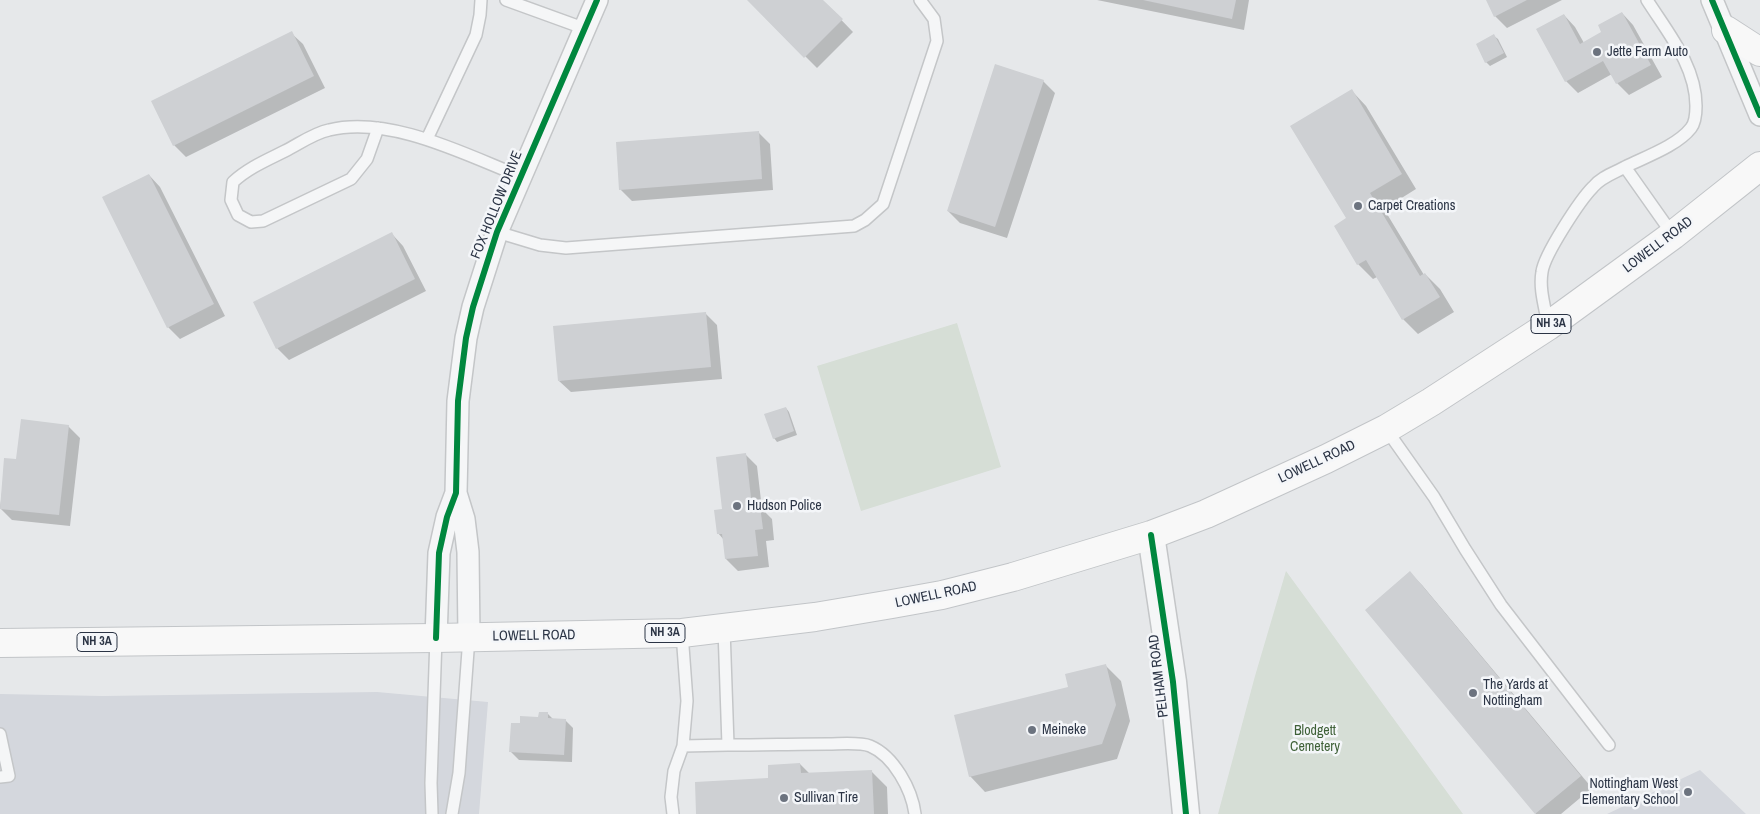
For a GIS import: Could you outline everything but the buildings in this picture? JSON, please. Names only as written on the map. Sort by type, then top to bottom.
[{"type":"main road","points":[[1726,30],[1760,52]]},
{"type":"main road","name":"LOWELL ROAD","points":[[0,642],[436,638],[682,633],[814,617],[942,595],[1031,571],[1151,535],[1206,514],[1326,459],[1386,429],[1490,365],[1548,326],[1674,235],[1760,166]]},
{"type":"street","name":"FOX HOLLOW DRIVE","points":[[469,637],[468,552],[464,519],[456,493],[458,401],[466,338],[477,292],[497,232],[598,0]]},
{"type":"street","points":[[1712,0],[1760,115]]},
{"type":"street","name":"FOX HOLLOW DRIVE","points":[[436,638],[439,552],[447,517],[456,493]]},
{"type":"street","name":"PELHAM ROAD","points":[[1151,535],[1172,673],[1186,814]]},
{"type":"lane","points":[[427,139],[476,34],[481,0]]},
{"type":"lane","points":[[506,0],[586,29]]},
{"type":"lane","points":[[497,232],[540,245],[566,248],[854,226],[865,220],[883,204],[937,41],[934,19],[920,0]]},
{"type":"lane","points":[[1548,326],[1541,291],[1542,270],[1576,209],[1593,186],[1603,178],[1681,139],[1692,127],[1696,114],[1696,94],[1690,72],[1678,48],[1647,0]]},
{"type":"lane","points":[[378,128],[367,159],[351,179],[263,221],[251,222],[238,215],[231,200],[233,182],[245,171],[327,130],[342,127],[378,128],[402,132],[427,139],[522,177]]},
{"type":"lane","points":[[1625,167],[1674,235]]},
{"type":"lane","points":[[1386,429],[1434,497],[1465,550],[1501,605],[1608,744]]},
{"type":"lane","points":[[724,628],[728,745]]},
{"type":"lane","points":[[673,814],[671,798],[674,771],[683,746],[687,701],[682,633]]},
{"type":"lane","points":[[452,814],[459,773],[469,637]]},
{"type":"lane","points":[[432,814],[431,782],[436,638]]},
{"type":"lane","points":[[0,734],[5,776]]},
{"type":"lane","points":[[683,746],[850,744],[870,746],[886,758],[902,777],[914,800],[915,814]]},
{"type":"shaded area","points":[[377,692],[488,702],[479,814],[0,814],[0,694],[103,696]]},
{"type":"shaded area","name":"Nottingham West Elementary School","points":[[1700,770],[1746,814],[1607,814]]},
{"type":"green space","points":[[957,323],[1001,467],[861,511],[817,366]]},
{"type":"green space","name":"Blodgett Cemetery","points":[[1286,571],[1463,814],[1218,814],[1255,676]]},
{"type":"cycle path","points":[[436,638],[439,553],[447,517],[456,493],[458,401],[466,338],[473,307],[497,232],[597,0]]},
{"type":"cycle path","points":[[1712,0],[1760,115]]},
{"type":"cycle path","points":[[1151,535],[1173,682],[1186,814]]},
{"type":"place","name":"Jette Farm Auto","points":[[1597,52]]},
{"type":"place","name":"Carpet Creations","points":[[1358,206]]},
{"type":"place","name":"Hudson Police","points":[[737,506]]},
{"type":"place","name":"The Yards at Nottingham","points":[[1473,693]]},
{"type":"place","name":"Meineke","points":[[1032,730]]},
{"type":"place","name":"Nottingham West Elementary School","points":[[1688,792]]},
{"type":"place","name":"Sullivan Tire","points":[[784,798]]}]
